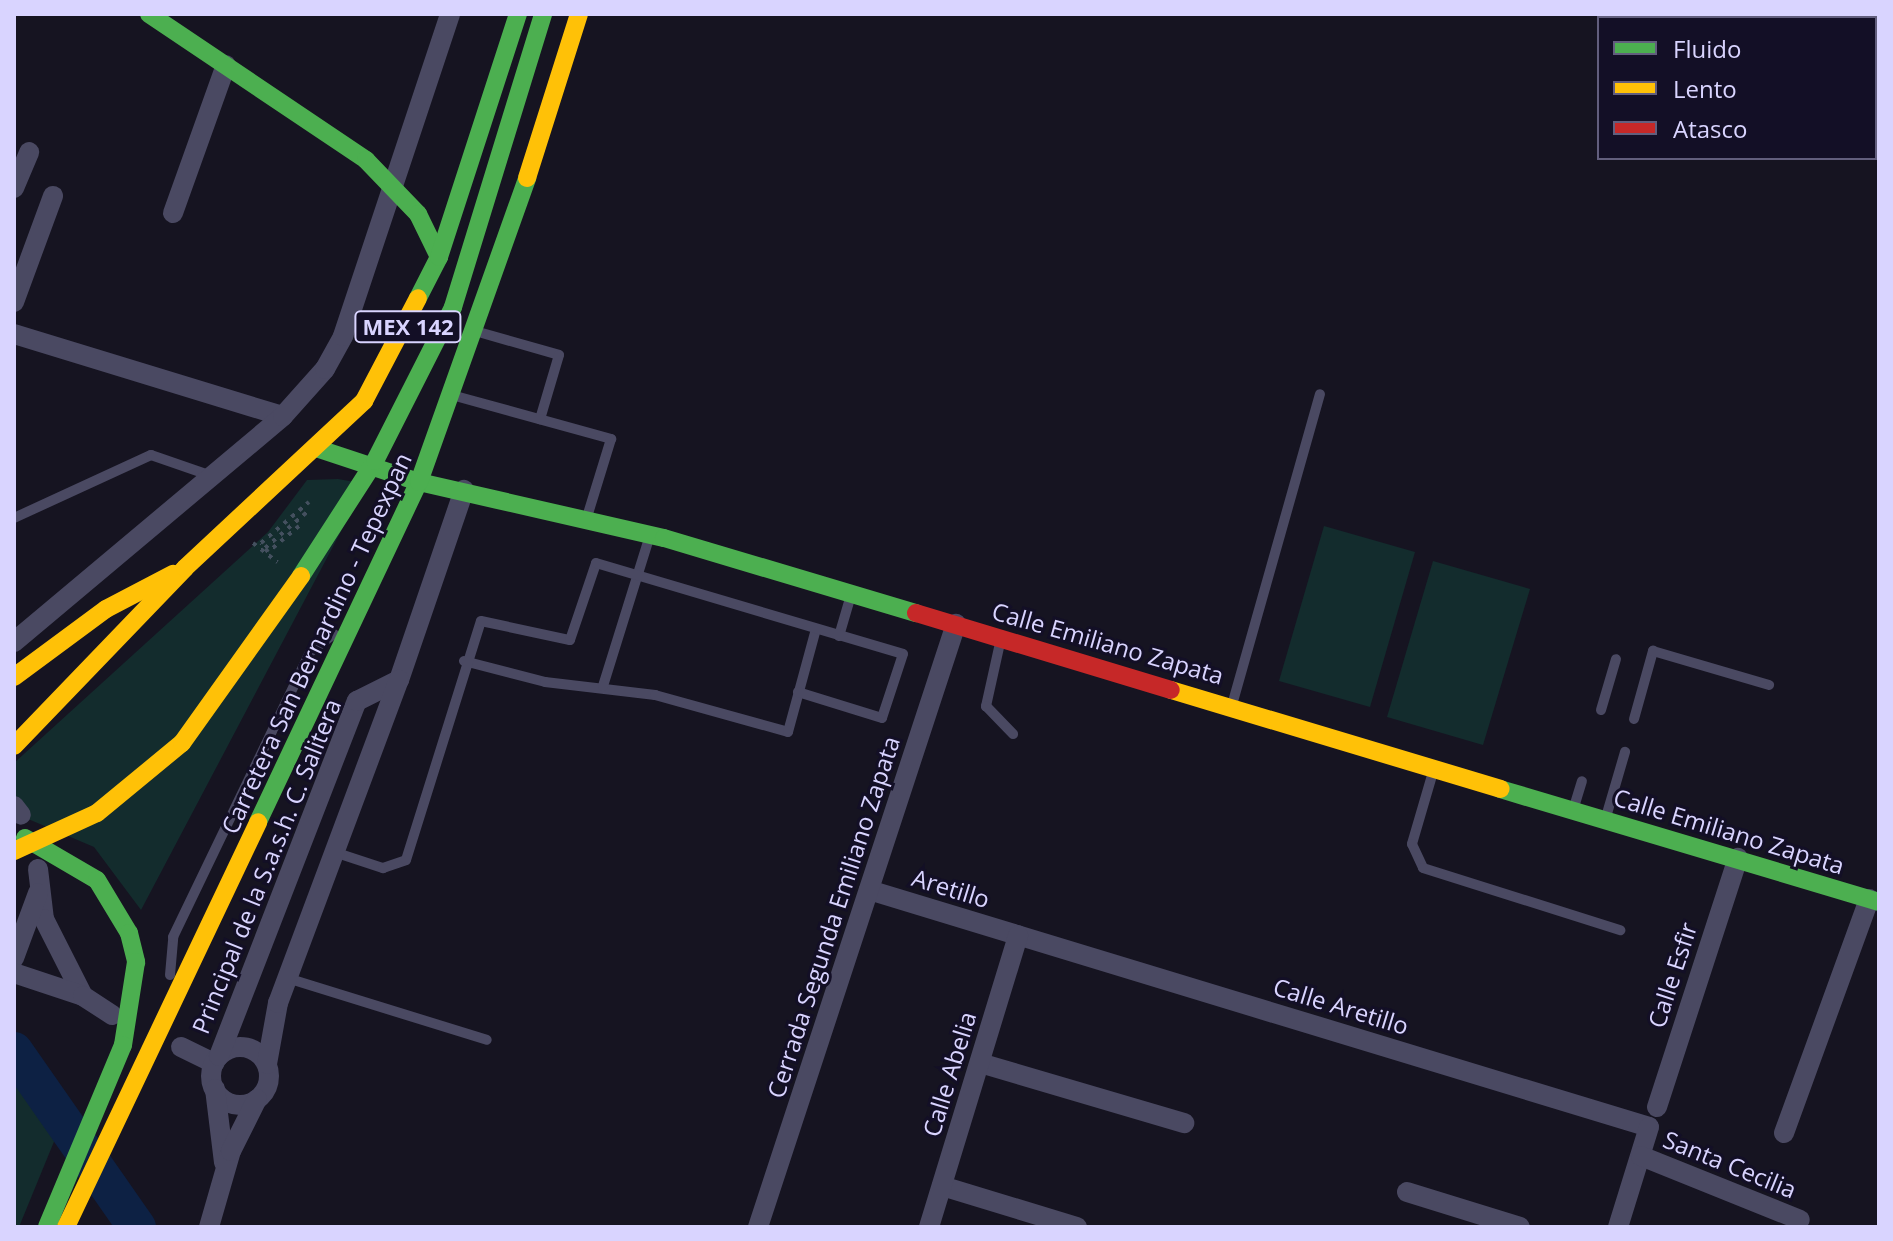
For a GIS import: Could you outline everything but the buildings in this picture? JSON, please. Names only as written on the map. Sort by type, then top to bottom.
[{"type":"main road","points":[[149,14],[395,184],[439,257]]},
{"type":"main road","name":"MEX 142","points":[[14,746],[185,568],[319,449],[390,364],[439,257],[518,14]]},
{"type":"main road","points":[[14,851],[97,813],[182,743],[244,664],[375,461],[453,307],[543,14]]},
{"type":"main road","name":"Carretera San Bernardino - Tepexpan","points":[[66,1227],[83,1199],[167,1025],[360,615],[419,482],[476,331],[579,14]]},
{"type":"main road","name":"Calle Emiliano Zapata","points":[[319,449],[419,482],[464,490],[586,523],[650,534],[1232,705],[1874,900]]},
{"type":"main road","points":[[14,677],[106,609],[185,568]]},
{"type":"main road","points":[[14,836],[76,861],[114,902],[129,933],[136,992],[105,1089],[69,1165],[47,1227]]},
{"type":"street","points":[[14,642],[283,416],[343,336],[450,14]]},
{"type":"street","points":[[173,213],[226,65]]},
{"type":"street","points":[[14,188],[29,152]]},
{"type":"street","points":[[14,302],[53,196]]},
{"type":"street","points":[[14,334],[283,416]]},
{"type":"street","points":[[209,1227],[225,1170],[257,1099],[268,1083],[267,1064],[278,1003],[399,680],[464,490]]},
{"type":"street","name":"Cerrada Segunda Emiliano Zapata","points":[[758,1227],[956,624]]},
{"type":"street","name":"Principal de la S.a.s.h. C. Salitera","points":[[223,1055],[357,701],[399,680]]},
{"type":"street","name":"Calle Esfir","points":[[1657,1107],[1738,858]]},
{"type":"street","points":[[38,869],[38,893],[53,944],[83,996]]},
{"type":"street","points":[[292,869],[323,881]]},
{"type":"street","name":"Aretillo","points":[[869,890],[1018,935]]},
{"type":"street","points":[[14,958],[38,893]]},
{"type":"street","points":[[1784,1133],[1874,900]]},
{"type":"street","name":"Calle Abelia","points":[[929,1227],[1018,935]]},
{"type":"street","name":"Calle Aretillo","points":[[1018,935],[1649,1127],[1641,1156]]},
{"type":"street","points":[[14,973],[83,996],[112,1015]]},
{"type":"street","points":[[225,1170],[215,1089],[223,1055],[278,1003]]},
{"type":"street","points":[[181,1047],[223,1055],[254,1050],[267,1064]]},
{"type":"street","points":[[980,1063],[1184,1123]]},
{"type":"street","points":[[215,1089],[229,1102],[257,1099]]},
{"type":"street","points":[[1618,1227],[1641,1156]]},
{"type":"street","name":"Santa Cecilia","points":[[1641,1156],[1800,1220]]},
{"type":"street","points":[[942,1186],[1077,1227]]},
{"type":"street","points":[[1407,1192],[1520,1227]]},
{"type":"lane","points":[[476,331],[559,355],[540,419]]},
{"type":"lane","points":[[1232,705],[1320,394]]},
{"type":"lane","points":[[451,395],[611,439],[586,523]]},
{"type":"lane","points":[[14,518],[151,455],[213,477]]},
{"type":"lane","points":[[603,686],[650,534]]},
{"type":"lane","points":[[334,852],[383,868],[406,860],[464,661],[481,621],[570,640],[596,563],[903,654],[882,718],[798,692]]},
{"type":"lane","points":[[839,636],[851,593]]},
{"type":"lane","points":[[167,1025],[173,937],[310,652],[360,615]]},
{"type":"lane","points":[[464,661],[545,682],[603,686],[788,732],[816,629]]},
{"type":"lane","points":[[1002,637],[986,706],[1013,734]]},
{"type":"lane","points":[[1634,719],[1653,651],[1769,685]]},
{"type":"lane","points":[[1601,710],[1616,659]]},
{"type":"lane","points":[[1606,819],[1625,752]]},
{"type":"lane","points":[[1435,766],[1412,844],[1423,868],[1620,930]]},
{"type":"lane","points":[[1574,809],[1582,781]]},
{"type":"lane","points":[[287,978],[487,1040]]},
{"type":"path","points":[[260,552],[313,507],[309,502],[261,543],[268,552],[322,506]]},
{"type":"green space","points":[[338,479],[366,484],[141,910],[94,847],[14,813],[14,763],[268,532],[307,480]]},
{"type":"green space","points":[[1324,526],[1415,552],[1370,707],[1279,681]]},
{"type":"green space","points":[[1433,561],[1530,589],[1483,745],[1387,717]]},
{"type":"green space","points":[[14,1078],[60,1127],[19,1227],[14,1227]]},
{"type":"waterway","points":[[14,1051],[137,1227]]},
{"type":"traffic: fast","points":[[149,14],[366,160],[418,214],[439,257]]},
{"type":"traffic: fast","points":[[418,298],[439,257],[518,14]]},
{"type":"traffic: fast","points":[[301,576],[375,461],[453,307],[543,14]]},
{"type":"traffic: fast","points":[[258,822],[419,482],[527,178]]},
{"type":"traffic: fast","points":[[319,449],[419,482],[664,538],[916,613]]},
{"type":"traffic: fast","points":[[1500,789],[1879,902]]},
{"type":"traffic: fast","points":[[25,838],[97,880],[129,933],[136,962],[123,1045],[47,1227]]},
{"type":"traffic: slow","points":[[527,178],[579,14]]},
{"type":"traffic: slow","points":[[14,746],[185,568],[364,401],[418,298]]},
{"type":"traffic: slow","points":[[14,677],[106,609],[173,574]]},
{"type":"traffic: slow","points":[[14,851],[97,813],[182,743],[301,576]]},
{"type":"traffic: slow","points":[[1171,690],[1500,789]]},
{"type":"traffic: slow","points":[[66,1227],[258,822]]},
{"type":"traffic: jam","points":[[916,613],[1171,690]]}]
